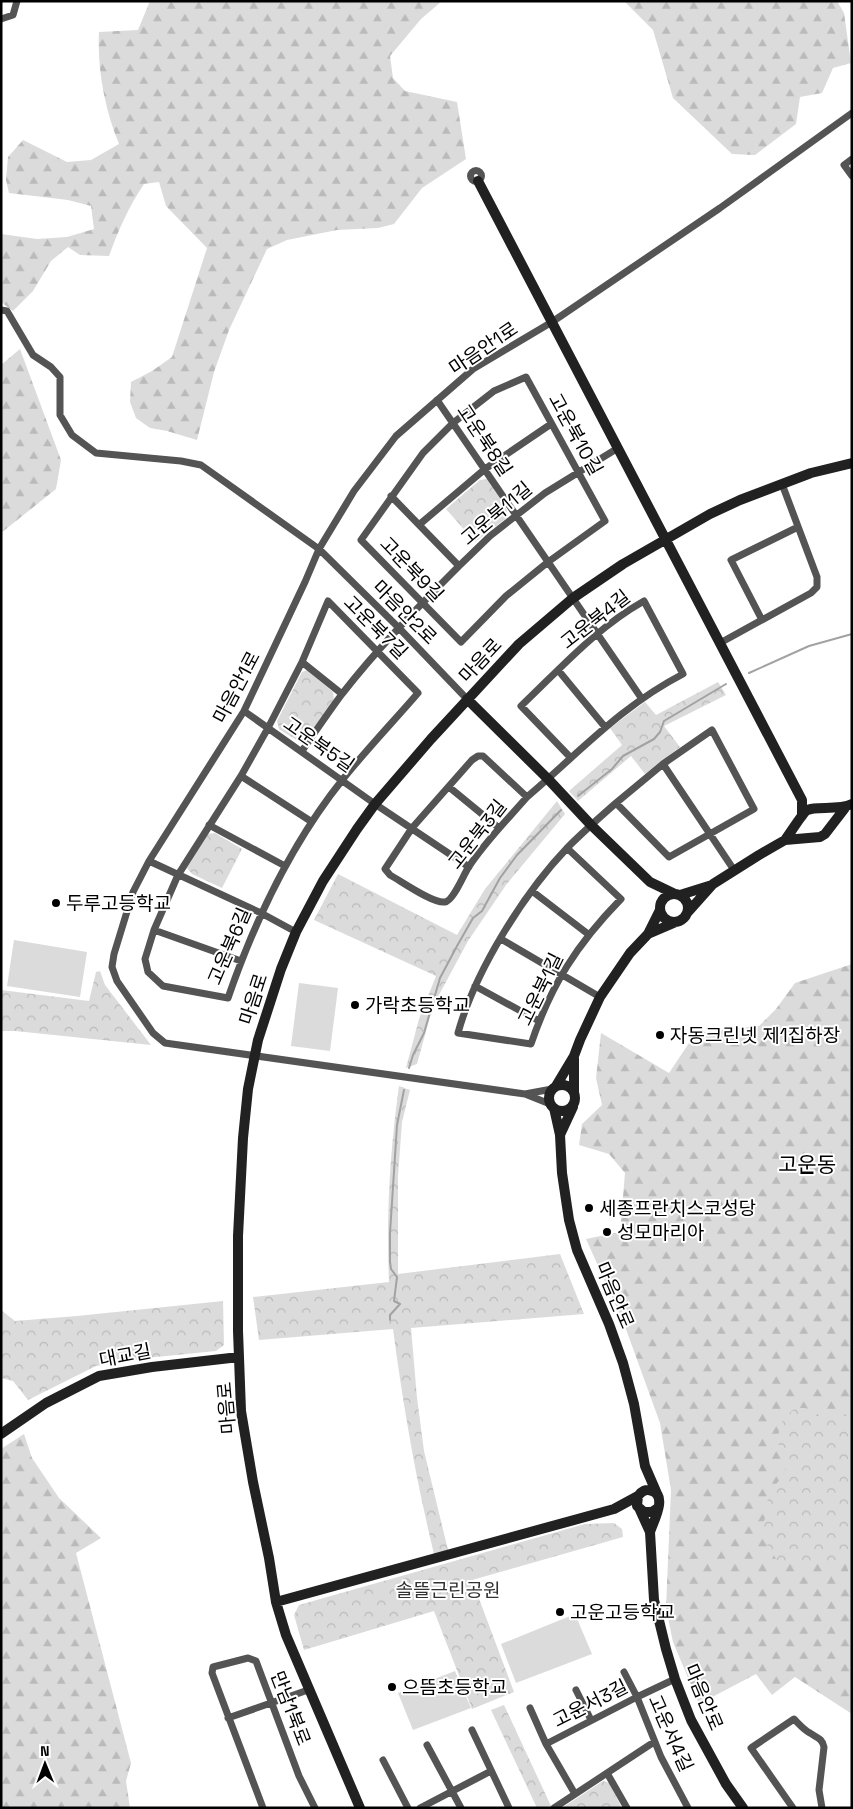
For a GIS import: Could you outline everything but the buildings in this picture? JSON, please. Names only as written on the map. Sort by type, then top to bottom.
[{"type":"street","points":[[1,19],[13,15],[17,1]]},
{"type":"street","name":"마음안1로","points":[[525,1094],[165,1042],[153,1033],[117,981],[112,967],[114,954],[133,892],[149,861],[244,711],[319,549],[354,491],[396,436],[473,369],[552,322],[720,208],[852,113]]},
{"type":"street","points":[[852,158],[844,165],[852,176]]},
{"type":"street","points":[[478,181],[802,800],[800,827],[803,833],[809,837]]},
{"type":"street","name":"마음안2로","points":[[1,310],[7,311],[33,355],[52,366],[60,377],[60,415],[72,435],[96,452],[181,461],[201,465],[319,549],[399,628],[466,699]]},
{"type":"street","name":"고운북10길","points":[[454,423],[494,391],[526,377],[605,521],[548,562]]},
{"type":"street","name":"고운북8길","points":[[437,400],[642,699]]},
{"type":"street","name":"고운북9길","points":[[454,423],[423,453],[361,540],[461,642],[506,596],[548,562]]},
{"type":"street","name":"고운북11길","points":[[551,424],[485,469],[420,524],[459,566],[490,536],[545,493],[618,448]]},
{"type":"street","name":"마음로","points":[[360,1808],[308,1690],[286,1635],[276,1602],[241,1411],[238,1236],[248,1089],[258,1040],[281,969],[296,932],[323,881],[375,804],[466,699],[518,644],[573,598],[623,564],[665,539],[740,500],[811,473],[852,463]]},
{"type":"street","points":[[720,643],[811,593],[818,587],[817,577],[782,484]]},
{"type":"street","points":[[391,496],[420,524]]},
{"type":"street","points":[[762,620],[732,560],[798,527]]},
{"type":"street","points":[[302,751],[342,694],[377,652],[459,566]]},
{"type":"street","name":"고운북7길","points":[[268,728],[302,662],[328,601],[418,693],[343,779]]},
{"type":"street","name":"고운북4길","points":[[527,797],[605,727],[661,685],[683,674],[644,601],[597,633],[521,706],[570,757]]},
{"type":"street","points":[[302,662],[342,694]]},
{"type":"street","points":[[558,670],[605,727]]},
{"type":"street","points":[[466,699],[650,882],[678,895],[688,904],[688,912]]},
{"type":"street","name":"고운북5길","points":[[244,711],[343,779],[375,804],[469,867]]},
{"type":"street","name":"고운북6길","points":[[268,728],[241,776],[178,875],[154,930],[144,959],[148,972],[162,986],[228,998],[240,961],[260,913],[284,866],[312,822],[343,779]]},
{"type":"street","name":"고운북1길","points":[[567,848],[621,899],[588,934],[562,974],[539,1021],[532,1044],[458,1033],[464,1012],[475,986],[501,939],[532,891],[567,848],[616,803],[663,764],[712,730],[754,809],[711,834]]},
{"type":"street","name":"고운북3길","points":[[478,756],[483,756],[527,797],[499,828],[469,867],[450,900],[444,902],[434,900],[390,875],[385,869],[412,828],[472,760],[478,756]]},
{"type":"street","points":[[663,764],[734,870]]},
{"type":"street","points":[[241,776],[312,822]]},
{"type":"street","points":[[449,786],[499,828]]},
{"type":"street","points":[[802,800],[828,817],[828,829]]},
{"type":"street","points":[[616,803],[669,857],[711,834]]},
{"type":"street","points":[[785,840],[805,812],[848,806]]},
{"type":"street","points":[[648,934],[684,919],[713,884],[785,840],[820,837],[848,806]]},
{"type":"street","points":[[209,825],[284,866]]},
{"type":"street","points":[[149,861],[296,932]]},
{"type":"street","points":[[650,882],[664,918],[676,922]]},
{"type":"street","points":[[552,1106],[549,1096],[574,1056],[600,996],[630,953],[648,934],[667,896],[678,895],[713,884]]},
{"type":"street","points":[[532,891],[588,934]]},
{"type":"street","points":[[154,930],[240,961]]},
{"type":"street","points":[[501,939],[600,996]]},
{"type":"street","points":[[475,986],[539,1021]]},
{"type":"street","points":[[560,1135],[576,1100],[574,1092],[574,1056]]},
{"type":"street","points":[[525,1094],[568,1086],[574,1092]]},
{"type":"street","points":[[525,1094],[561,1111],[572,1107]]},
{"type":"street","name":"마음안로","points":[[552,1106],[560,1135],[562,1174],[569,1220],[577,1250],[609,1324],[623,1363],[634,1404],[645,1466]]},
{"type":"street","name":"대교길","points":[[1,1434],[46,1403],[99,1376],[152,1367],[239,1357]]},
{"type":"street","points":[[645,1466],[637,1503],[650,1532]]},
{"type":"street","points":[[645,1466],[660,1502],[650,1532]]},
{"type":"street","points":[[276,1602],[614,1509],[650,1490],[658,1496]]},
{"type":"street","points":[[614,1509],[640,1509],[648,1513],[658,1508]]},
{"type":"street","name":"마음안로","points":[[650,1532],[654,1600],[675,1679],[692,1720],[726,1784],[742,1808]]},
{"type":"street","name":"만남1북로","points":[[262,1808],[212,1673],[213,1667],[248,1658],[256,1661],[299,1776],[315,1808]]},
{"type":"street","name":"고운서4길","points":[[624,1672],[637,1697],[654,1742],[688,1808]]},
{"type":"street","name":"고운서3길","points":[[575,1794],[546,1744],[675,1679]]},
{"type":"street","points":[[228,1718],[308,1690]]},
{"type":"street","points":[[576,1690],[591,1720]]},
{"type":"street","points":[[530,1708],[546,1744]]},
{"type":"street","points":[[793,1808],[751,1748],[794,1720],[810,1734],[819,1738],[824,1747],[819,1790],[822,1808]]},
{"type":"street","points":[[472,1730],[509,1808]]},
{"type":"street","points":[[554,1808],[654,1742]]},
{"type":"street","points":[[427,1745],[460,1808]]},
{"type":"street","points":[[383,1760],[408,1808]]},
{"type":"street","points":[[420,1808],[491,1771]]},
{"type":"street","points":[[607,1773],[627,1808]]},
{"type":"green space","points":[[150,1],[442,1],[421,19],[390,56],[393,78],[405,91],[457,102],[466,159],[422,188],[394,224],[378,228],[337,230],[287,240],[267,249],[229,330],[214,372],[197,440],[150,428],[136,418],[130,402],[131,382],[152,371],[172,357],[207,248],[166,206],[159,182],[144,184],[124,219],[109,256],[80,255],[68,247],[51,261],[33,291],[13,311],[1,302],[1,234],[37,239],[67,237],[94,229],[91,206],[68,200],[9,193],[6,180],[8,157],[23,140],[67,162],[91,160],[119,144],[103,89],[99,60],[99,32],[138,30]]},
{"type":"green space","points":[[624,1],[837,1],[844,13],[851,63],[833,68],[822,93],[800,97],[796,124],[755,155],[732,154],[673,98],[653,30]]},
{"type":"green space","points":[[20,349],[61,460],[56,489],[1,533],[1,365]]},
{"type":"green space","points":[[488,479],[506,508],[508,517],[475,542],[446,509],[480,480]]},
{"type":"green space","points":[[307,670],[333,692],[334,700],[307,738],[298,741],[279,729],[277,721],[302,672]]},
{"type":"green space","points":[[718,682],[726,695],[664,726],[680,747],[645,774],[631,756],[578,801],[569,791],[622,745],[610,728],[645,702],[656,715]]},
{"type":"green space","points":[[557,801],[565,814],[506,885],[468,941],[433,1006],[417,1064],[406,1068],[419,1019],[436,976],[314,920],[338,874],[457,935],[485,889]]},
{"type":"green space","points":[[215,833],[242,849],[222,888],[192,874],[187,868],[208,834]]},
{"type":"green space","points":[[14,940],[87,952],[80,997],[7,986]]},
{"type":"green space","points":[[852,964],[852,1714],[795,1677],[772,1695],[756,1674],[699,1704],[673,1642],[666,1608],[671,1490],[660,1423],[623,1321],[586,1239],[620,1232],[625,1173],[609,1154],[579,1145],[582,1124],[602,1105],[596,1078],[601,1033],[669,1073],[697,1031],[707,1032],[759,1026],[776,1009],[795,983]]},
{"type":"green space","points":[[100,971],[105,985],[151,1045],[1,1031],[1,990],[89,1001],[96,972]]},
{"type":"green space","points":[[299,983],[338,988],[330,1051],[291,1046]]},
{"type":"green space","points":[[399,1086],[410,1090],[402,1122],[398,1176],[398,1274],[560,1254],[584,1314],[411,1328],[424,1451],[448,1550],[434,1554],[421,1498],[393,1329],[259,1340],[253,1297],[389,1282],[390,1184]]},
{"type":"green space","points":[[223,1301],[224,1345],[216,1351],[146,1358],[96,1366],[28,1400],[13,1381],[1,1378],[1,1310],[15,1321]]},
{"type":"green space","points":[[796,1408],[806,1408],[811,1416],[849,1416],[849,1448],[852,1448],[852,1580],[848,1579],[847,1563],[778,1562],[757,1529],[761,1527],[768,1512],[767,1502],[771,1490],[783,1476],[786,1466],[780,1450],[780,1427],[789,1413]]},
{"type":"green space","points":[[24,1434],[32,1458],[59,1498],[101,1538],[76,1553],[131,1763],[126,1781],[130,1808],[1,1808],[1,1449]]},
{"type":"green space","name":"솔뜰근린공원","points":[[614,1523],[622,1529],[623,1537],[472,1580],[514,1692],[472,1709],[434,1611],[304,1650],[294,1615],[299,1605],[585,1524]]},
{"type":"green space","points":[[575,1614],[592,1654],[516,1683],[501,1644]]},
{"type":"green space","points":[[455,1671],[471,1708],[413,1730],[398,1693]]},
{"type":"green space","points":[[504,1705],[551,1806],[549,1808],[537,1808],[491,1710]]},
{"type":"green space","points":[[603,1781],[609,1783],[622,1808],[562,1808]]},
{"type":"waterway","points":[[749,673],[809,646],[852,634]]},
{"type":"waterway","points":[[578,796],[612,769],[623,756],[654,739],[660,732],[664,721],[726,684]]},
{"type":"waterway","points":[[409,1068],[424,1033],[440,978],[473,918],[482,911],[500,878],[517,855],[561,810]]},
{"type":"waterway","points":[[390,1320],[390,1315],[400,1304],[394,1301],[397,1277],[391,1269],[390,1233],[397,1125],[404,1090]]},
{"type":"place","name":"두루고등학교","points":[[56,903]]},
{"type":"place","name":"가락초등학교","points":[[355,1005]]},
{"type":"place","name":"자동크린넷 제1집하장","points":[[660,1035]]},
{"type":"place","name":"세종프란치스코성당","points":[[589,1208]]},
{"type":"place","name":"성모마리아","points":[[607,1232]]},
{"type":"place","name":"고운고등학교","points":[[560,1612]]},
{"type":"place","name":"으뜸초등학교","points":[[392,1687]]},
{"type":"district","name":"고운동","points":[[807,1165]]}]
